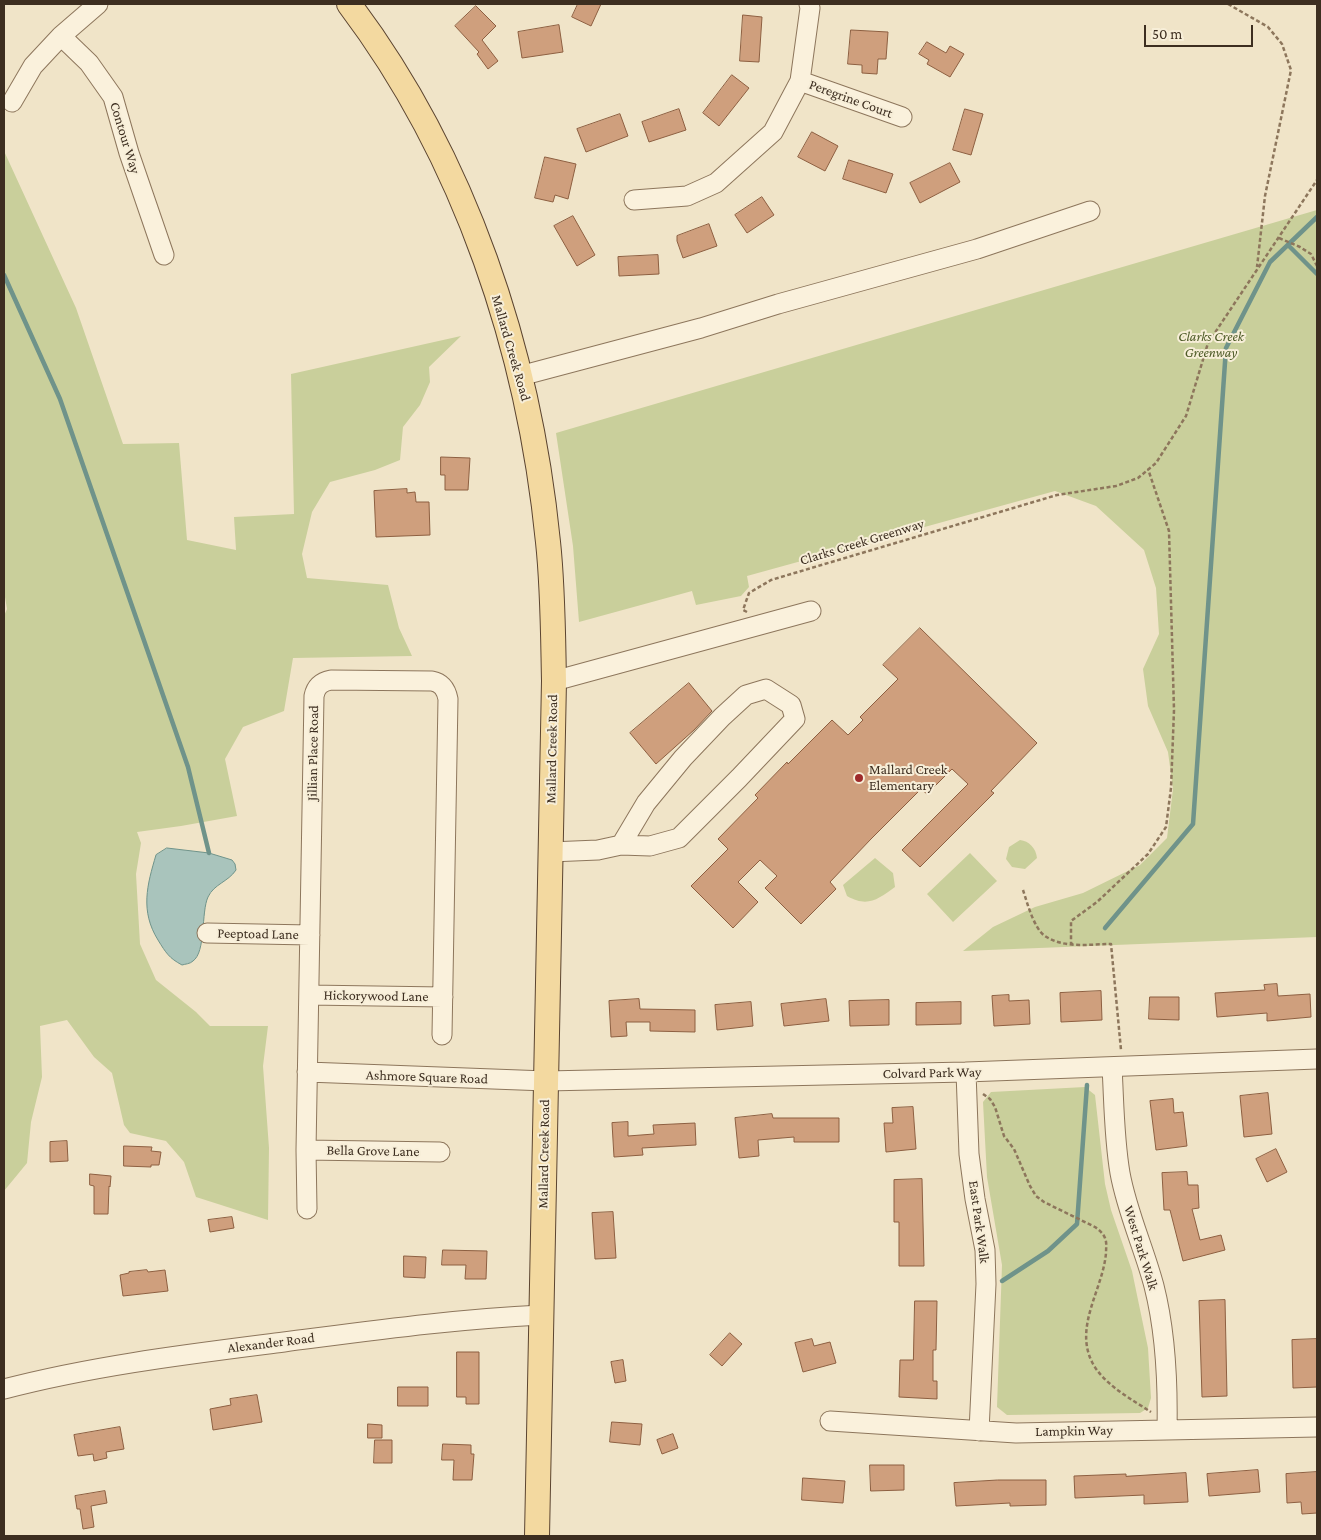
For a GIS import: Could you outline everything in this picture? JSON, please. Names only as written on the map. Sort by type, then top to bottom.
[{"type":"main road","name":"Mallard Creek Road","points":[[349,4],[391,64],[434,140],[449,170],[484,258],[501,306],[530,419],[548,544],[554,682],[537,1536]]},
{"type":"street","points":[[12,102],[33,66],[61,36],[98,4]]},
{"type":"street","points":[[634,200],[687,196],[716,183],[773,132],[800,81],[809,4]]},
{"type":"street","name":"Contour Way","points":[[61,36],[89,63],[113,97],[129,153],[164,255]]},
{"type":"street","name":"Peregrine Court","points":[[800,81],[902,118]]},
{"type":"street","points":[[520,376],[701,328],[778,304],[977,249],[1090,211]]},
{"type":"street","points":[[554,682],[810,611]]},
{"type":"street","name":"Jillian Place Road","points":[[307,1209],[307,1072],[315,691],[317,686],[323,681],[437,682],[446,691],[448,699],[442,1035]]},
{"type":"street","points":[[550,852],[598,850],[621,845],[650,846],[678,838],[795,719],[791,705],[766,689],[746,695],[683,758],[646,803],[621,845]]},
{"type":"street","name":"Peeptoad Lane","points":[[207,933],[310,935]]},
{"type":"street","name":"Hickorywood Lane","points":[[309,994],[443,997]]},
{"type":"street","name":"Colvard Park Way","points":[[546,1081],[966,1072],[1117,1060],[1317,1059]]},
{"type":"street","name":"West Park Walk","points":[[1117,1060],[1117,1146],[1120,1172],[1127,1206],[1146,1255],[1162,1322],[1168,1386],[1167,1430]]},
{"type":"street","name":"Ashmore Square Road","points":[[307,1072],[546,1081]]},
{"type":"street","name":"East Park Walk","points":[[966,1072],[969,1154],[985,1250],[986,1284],[979,1431]]},
{"type":"street","name":"Bella Grove Lane","points":[[306,1150],[440,1152]]},
{"type":"street","name":"Alexander Road","points":[[4,1388],[99,1368],[188,1354],[431,1322],[541,1315]]},
{"type":"street","name":"Lampkin Way","points":[[830,1421],[1016,1433],[1317,1427]]},
{"type":"path","points":[[1228,4],[1268,26],[1282,44],[1291,70],[1265,196],[1257,269]]},
{"type":"path","name":"Clarks Creek Greenway","points":[[750,614],[744,610],[749,593],[771,580],[1057,495],[1116,486],[1138,478],[1156,463],[1186,416],[1208,343],[1317,180]]},
{"type":"path","points":[[1279,238],[1311,254],[1317,266]]},
{"type":"path","points":[[1073,945],[1071,943],[1071,922],[1097,902],[1148,854],[1166,827],[1171,788],[1174,710],[1169,531],[1148,469]]},
{"type":"path","points":[[1023,890],[1034,918],[1044,936],[1069,945],[1111,944],[1117,1060]]},
{"type":"path","points":[[978,1091],[990,1099],[995,1107],[1004,1136],[1014,1149],[1036,1196],[1044,1202],[1085,1221],[1102,1232],[1107,1245],[1101,1280],[1087,1321],[1086,1337],[1092,1362],[1099,1373],[1112,1384],[1152,1412]]},
{"type":"green space","points":[[4,151],[76,308],[123,444],[179,443],[187,540],[236,550],[234,517],[294,514],[291,374],[461,336],[429,367],[430,382],[420,405],[403,427],[400,460],[375,470],[330,482],[312,512],[302,554],[307,578],[388,585],[399,628],[412,656],[293,658],[284,711],[243,727],[225,759],[237,816],[137,832],[141,843],[136,874],[140,944],[156,980],[196,1012],[210,1026],[268,1026],[263,1066],[269,1148],[268,1220],[196,1197],[184,1162],[166,1141],[130,1133],[124,1125],[112,1073],[94,1057],[67,1020],[40,1026],[42,1077],[31,1122],[27,1163],[4,1191],[4,616],[7,609],[4,591]]},
{"type":"green space","name":"Clarks Creek Greenway","points":[[1317,210],[1317,937],[963,951],[993,927],[1035,907],[1083,893],[1140,865],[1167,838],[1173,789],[1168,752],[1148,706],[1143,669],[1159,634],[1156,588],[1144,550],[1096,506],[1055,491],[747,576],[749,587],[741,596],[696,605],[692,591],[579,622],[573,546],[556,433]]},
{"type":"green space","points":[[1020,840],[1032,846],[1037,858],[1025,869],[1012,867],[1006,859],[1009,847]]},
{"type":"green space","points":[[970,853],[997,881],[953,922],[927,894]]},
{"type":"green space","points":[[875,858],[893,873],[895,887],[878,898],[867,902],[854,900],[847,896],[843,885]]},
{"type":"green space","points":[[1085,1087],[1095,1095],[1105,1184],[1111,1210],[1132,1271],[1148,1348],[1151,1398],[1148,1408],[1140,1413],[1007,1415],[997,1407],[1002,1265],[987,1177],[983,1102],[991,1092]]},
{"type":"water","points":[[167,848],[209,853],[232,860],[236,870],[214,889],[208,897],[200,949],[193,961],[182,965],[168,955],[158,940],[152,929],[147,908],[148,887],[156,855]]},
{"type":"building","points":[[578,4],[601,4],[591,26],[572,17]]},
{"type":"building","points":[[476,6],[496,26],[482,40],[498,61],[488,69],[477,54],[479,52],[455,26]]},
{"type":"building","points":[[743,15],[762,17],[759,62],[740,61]]},
{"type":"building","points":[[559,25],[563,52],[522,58],[518,32]]},
{"type":"building","points":[[851,30],[888,32],[886,59],[878,59],[877,74],[862,73],[862,65],[848,64]]},
{"type":"building","points":[[927,42],[946,53],[950,46],[964,54],[950,77],[927,64],[929,60],[919,54]]},
{"type":"building","points":[[732,75],[749,88],[719,126],[703,113]]},
{"type":"building","points":[[679,109],[686,130],[649,142],[642,122]]},
{"type":"building","points":[[965,109],[983,114],[971,155],[953,150]]},
{"type":"building","points":[[620,114],[628,136],[586,152],[577,129]]},
{"type":"building","points":[[812,132],[838,146],[825,171],[798,157]]},
{"type":"building","points":[[545,157],[576,164],[568,199],[555,195],[553,202],[535,198]]},
{"type":"building","points":[[849,160],[893,174],[886,193],[843,179]]},
{"type":"building","points":[[950,163],[960,182],[920,203],[910,183]]},
{"type":"building","points":[[762,197],[774,215],[747,233],[735,215]]},
{"type":"building","points":[[573,216],[595,255],[577,266],[554,226]]},
{"type":"building","points":[[709,224],[717,246],[683,258],[677,236]]},
{"type":"building","points":[[658,255],[659,274],[619,276],[618,257]]},
{"type":"building","points":[[441,457],[470,458],[468,490],[445,490],[445,475],[441,475]]},
{"type":"building","points":[[407,489],[407,493],[415,492],[416,502],[429,502],[430,535],[376,537],[374,491]]},
{"type":"building","name":"Mallard Creek Elementary","points":[[920,628],[1037,743],[991,791],[994,793],[920,867],[902,850],[968,784],[952,769],[927,794],[921,789],[871,839],[830,882],[836,889],[801,924],[765,888],[777,876],[760,860],[738,882],[758,902],[733,928],[691,886],[728,849],[718,839],[758,798],[755,795],[832,720],[848,735],[863,720],[860,717],[898,679],[883,665]]},
{"type":"building","points":[[689,683],[712,711],[656,764],[630,733]]},
{"type":"building","points":[[1277,984],[1278,996],[1310,994],[1311,1017],[1267,1021],[1267,1013],[1217,1017],[1215,993],[1265,990],[1264,985]]},
{"type":"building","points":[[1101,991],[1102,1020],[1061,1022],[1060,993]]},
{"type":"building","points":[[1009,995],[1009,1001],[1029,1000],[1030,1024],[994,1026],[992,996]]},
{"type":"building","points":[[1150,997],[1179,997],[1179,1020],[1149,1019]]},
{"type":"building","points":[[639,999],[640,1009],[695,1010],[695,1032],[650,1031],[650,1022],[626,1022],[627,1036],[611,1037],[609,1001]]},
{"type":"building","points":[[826,999],[829,1021],[784,1026],[781,1004]]},
{"type":"building","points":[[889,1000],[889,1025],[850,1026],[849,1001]]},
{"type":"building","points":[[751,1002],[753,1026],[717,1030],[715,1005]]},
{"type":"building","points":[[961,1002],[961,1024],[916,1025],[916,1003]]},
{"type":"building","points":[[1268,1093],[1272,1134],[1244,1137],[1240,1096]]},
{"type":"building","points":[[1173,1099],[1174,1113],[1183,1112],[1187,1146],[1156,1150],[1150,1101]]},
{"type":"building","points":[[913,1107],[916,1149],[886,1152],[884,1123],[893,1123],[892,1108]]},
{"type":"building","points":[[772,1114],[773,1118],[839,1118],[839,1142],[794,1142],[794,1137],[758,1140],[759,1156],[739,1158],[735,1118]]},
{"type":"building","points":[[628,1122],[628,1136],[654,1134],[653,1125],[695,1123],[696,1145],[642,1148],[643,1155],[614,1157],[612,1123]]},
{"type":"building","points":[[67,1141],[68,1161],[50,1162],[50,1142]]},
{"type":"building","points":[[124,1146],[152,1147],[151,1151],[161,1152],[159,1165],[151,1165],[151,1167],[124,1166]]},
{"type":"building","points":[[1276,1149],[1287,1172],[1267,1182],[1256,1159]]},
{"type":"building","points":[[1187,1172],[1188,1185],[1198,1185],[1199,1208],[1192,1209],[1200,1240],[1221,1235],[1225,1250],[1183,1261],[1170,1210],[1164,1210],[1162,1173]]},
{"type":"building","points":[[90,1174],[111,1176],[108,1214],[94,1214],[94,1186],[90,1185]]},
{"type":"building","points":[[922,1179],[924,1266],[899,1266],[899,1222],[894,1222],[894,1180]]},
{"type":"building","points":[[613,1212],[616,1258],[595,1259],[592,1213]]},
{"type":"building","points":[[232,1217],[234,1228],[210,1232],[208,1220]]},
{"type":"building","points":[[443,1250],[487,1251],[486,1279],[465,1279],[466,1265],[442,1265]]},
{"type":"building","points":[[404,1256],[426,1257],[425,1278],[404,1277]]},
{"type":"building","points":[[147,1270],[148,1272],[165,1270],[168,1291],[123,1296],[120,1275]]},
{"type":"building","points":[[1225,1300],[1227,1396],[1202,1397],[1199,1301]]},
{"type":"building","points":[[915,1301],[937,1301],[936,1350],[933,1350],[933,1381],[937,1381],[937,1399],[899,1397],[900,1360],[913,1360]]},
{"type":"building","points":[[730,1333],[742,1344],[722,1366],[710,1355]]},
{"type":"building","points":[[812,1339],[814,1346],[830,1342],[836,1363],[803,1372],[795,1343]]},
{"type":"building","points":[[1317,1339],[1317,1387],[1293,1388],[1292,1340]]},
{"type":"building","points":[[457,1352],[479,1352],[479,1404],[466,1404],[466,1397],[457,1397]]},
{"type":"building","points":[[623,1360],[626,1381],[615,1383],[611,1362]]},
{"type":"building","points":[[398,1387],[428,1387],[428,1406],[398,1406]]},
{"type":"building","points":[[257,1395],[262,1422],[213,1430],[210,1409],[231,1405],[230,1399]]},
{"type":"building","points":[[612,1422],[642,1424],[640,1445],[610,1442]]},
{"type":"building","points":[[368,1424],[382,1425],[382,1438],[368,1438]]},
{"type":"building","points":[[120,1427],[124,1449],[106,1452],[107,1458],[94,1461],[93,1454],[78,1456],[74,1435]]},
{"type":"building","points":[[673,1434],[678,1448],[662,1454],[657,1440]]},
{"type":"building","points":[[375,1440],[392,1440],[392,1463],[374,1463]]},
{"type":"building","points":[[443,1444],[471,1445],[471,1454],[474,1454],[472,1480],[453,1480],[454,1460],[442,1460]]},
{"type":"building","points":[[870,1465],[904,1465],[904,1490],[871,1491]]},
{"type":"building","points":[[1258,1470],[1260,1492],[1209,1496],[1207,1474]]},
{"type":"building","points":[[1317,1472],[1317,1513],[1302,1514],[1301,1502],[1287,1503],[1286,1474]]},
{"type":"building","points":[[1186,1473],[1188,1502],[1144,1504],[1144,1495],[1075,1498],[1074,1476]]},
{"type":"building","points":[[803,1478],[845,1481],[843,1503],[802,1500]]},
{"type":"building","points":[[998,1480],[1046,1480],[1046,1505],[1010,1506],[1010,1503],[956,1506],[954,1483]]},
{"type":"building","points":[[105,1491],[107,1503],[91,1506],[94,1527],[83,1529],[80,1509],[77,1509],[75,1496]]},
{"type":"waterway","points":[[1105,928],[1193,824],[1226,348],[1270,262],[1317,217]]},
{"type":"waterway","points":[[1288,245],[1317,274]]},
{"type":"waterway","points":[[4,275],[60,399],[188,767],[209,853]]},
{"type":"waterway","points":[[1002,1281],[1048,1251],[1077,1224],[1087,1085]]},
{"type":"place","name":"Mallard Creek Elementary","points":[[859,778]]}]
